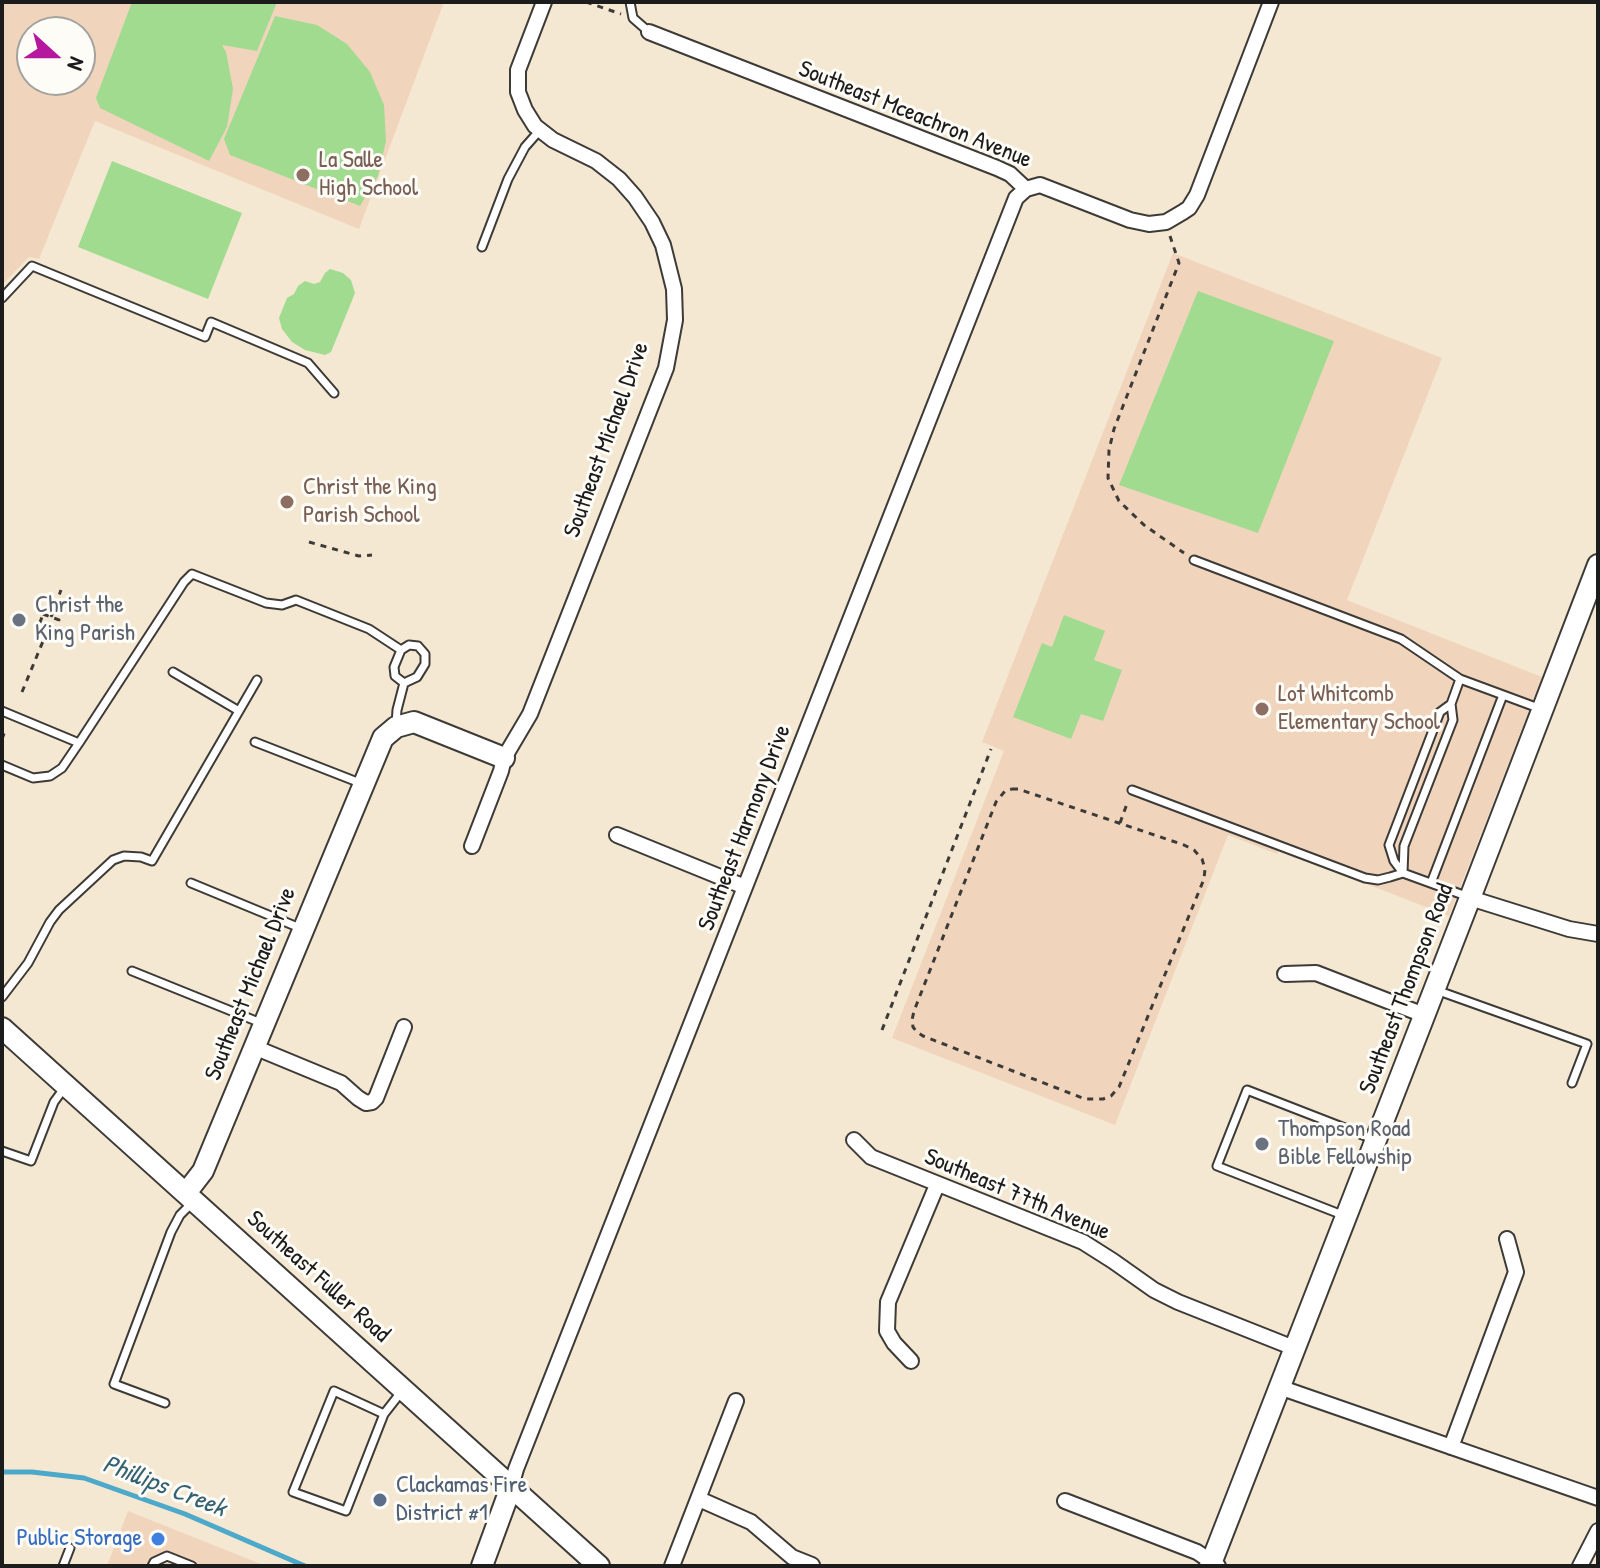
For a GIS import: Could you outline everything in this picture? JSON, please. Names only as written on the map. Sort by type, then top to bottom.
[{"type":"street","name":"Southeast Michael Drive","points":[[472,846],[504,758],[530,714],[666,368],[675,320],[674,289],[663,245],[652,222],[619,179],[596,161],[553,140],[535,126],[525,110],[518,92],[518,70],[544,2]]},
{"type":"street","points":[[1166,222],[1189,208],[1197,195],[1271,2]]},
{"type":"street","name":"Southeast Mceachron Avenue","points":[[649,32],[997,168],[1010,174],[1026,189],[1040,185],[1130,220],[1149,224],[1166,222]]},
{"type":"street","name":"Southeast Harmony Drive","points":[[511,1487],[1012,207],[1026,189]]},
{"type":"street","name":"Southeast Thompson Road","points":[[1213,1565],[1598,565]]},
{"type":"street","points":[[396,727],[406,723],[419,724],[504,758]]},
{"type":"street","name":"Southeast Michael Drive","points":[[190,1197],[362,784],[383,738],[396,727]]},
{"type":"street","points":[[617,835],[745,887]]},
{"type":"street","points":[[1470,898],[1569,929],[1598,934]]},
{"type":"street","points":[[1285,974],[1316,973],[1424,1015]]},
{"type":"street","points":[[254,1047],[341,1083],[366,1103],[376,1098],[404,1027]]},
{"type":"street","name":"Southeast Fuller Road","points":[[2,1028],[599,1566]]},
{"type":"street","name":"Southeast 77th Avenue","points":[[854,1140],[871,1157],[1083,1242],[1154,1290],[1294,1348]]},
{"type":"street","points":[[911,1361],[887,1331],[888,1302],[937,1185]]},
{"type":"street","points":[[1451,1447],[1516,1272],[1507,1239]]},
{"type":"street","points":[[1279,1387],[1598,1498]]},
{"type":"street","points":[[672,1566],[736,1401]]},
{"type":"street","points":[[482,1566],[511,1487]]},
{"type":"street","points":[[699,1499],[751,1522],[792,1557],[812,1565]]},
{"type":"street","points":[[1065,1501],[1197,1552],[1213,1565]]},
{"type":"street","points":[[1580,1566],[1598,1531]]},
{"type":"lane","points":[[630,2],[633,18],[649,32]]},
{"type":"lane","points":[[482,247],[508,179],[525,147],[540,130]]},
{"type":"lane","points":[[2,298],[32,266],[205,337],[211,322],[308,363],[334,393]]},
{"type":"lane","points":[[1194,560],[1401,639],[1460,679],[1543,710]]},
{"type":"lane","points":[[2,765],[33,778],[50,776],[62,768],[192,574],[266,603],[282,605],[296,600],[369,629],[401,650]]},
{"type":"lane","points":[[409,645],[418,646],[425,654],[425,664],[417,677],[404,683],[395,676],[394,667],[401,650],[409,645]]},
{"type":"lane","points":[[173,672],[239,711]]},
{"type":"lane","points":[[1403,873],[1404,846],[1453,720],[1451,704],[1460,679]]},
{"type":"lane","points":[[2,997],[28,963],[59,910],[113,860],[124,856],[152,861],[257,680]]},
{"type":"lane","points":[[396,727],[404,683]]},
{"type":"lane","points":[[1431,883],[1503,695]]},
{"type":"lane","points":[[1451,704],[1440,712],[1389,845],[1394,861],[1403,873],[1470,898]]},
{"type":"lane","points":[[2,711],[79,743]]},
{"type":"lane","points":[[255,742],[362,784]]},
{"type":"lane","points":[[1132,790],[1365,878],[1378,880],[1403,873]]},
{"type":"lane","points":[[191,883],[302,929]]},
{"type":"lane","points":[[132,971],[263,1024]]},
{"type":"lane","points":[[1434,989],[1587,1044],[1572,1083]]},
{"type":"lane","points":[[2,1151],[31,1161],[54,1102],[67,1085]]},
{"type":"lane","points":[[1346,1216],[1217,1166],[1242,1102],[1247,1090],[1376,1140]]},
{"type":"lane","points":[[165,1403],[114,1384],[171,1232],[190,1197]]},
{"type":"lane","points":[[384,1414],[334,1391],[293,1492],[346,1511],[384,1414],[403,1389]]},
{"type":"lane","points":[[63,1566],[70,1548]]},
{"type":"lane","points":[[152,1566],[167,1556],[192,1566]]},
{"type":"path","points":[[586,2],[633,18]]},
{"type":"path","points":[[1166,222],[1179,263],[1114,429],[1109,450],[1108,478],[1119,501],[1144,525],[1194,560]]},
{"type":"path","points":[[309,542],[359,556],[372,555]]},
{"type":"path","points":[[51,617],[61,590]]},
{"type":"path","points":[[43,614],[51,617],[59,620],[52,637],[37,631],[43,614]]},
{"type":"path","points":[[22,692],[46,634]]},
{"type":"path","points":[[2,739],[5,731]]},
{"type":"path","points":[[882,1030],[991,749]]},
{"type":"path","points":[[1018,789],[1120,823],[1194,850],[1202,859],[1205,869],[1204,879],[1116,1092],[1103,1099],[1085,1099],[917,1032],[912,1020],[914,1011],[999,795],[1018,789]]},
{"type":"path","points":[[1120,823],[1132,790]]},
{"type":"shaded area","name":"La Salle High School","points":[[2,2],[444,2],[359,229],[95,121],[39,259],[29,257],[2,285]]},
{"type":"shaded area","name":"Lot Whitcomb Elementary School","points":[[1173,253],[1442,358],[1347,600],[1542,677],[1449,916],[1279,850],[1277,854],[1228,835],[1115,1125],[892,1038],[1004,751],[982,742]]},
{"type":"shaded area","name":"Public Storage","points":[[128,1511],[266,1566],[107,1566]]},
{"type":"green space","points":[[132,2],[277,2],[257,51],[222,45],[233,89],[227,127],[209,161],[100,108],[96,98]]},
{"type":"green space","points":[[275,16],[317,25],[347,44],[370,72],[384,105],[386,141],[378,176],[360,206],[230,155],[224,139]]},
{"type":"green space","points":[[112,161],[242,213],[208,299],[78,247]]},
{"type":"green space","points":[[330,269],[343,273],[351,280],[355,293],[331,352],[325,355],[305,350],[292,342],[282,329],[279,318],[287,298],[294,294],[298,286],[305,281],[320,282]]},
{"type":"green space","points":[[1198,291],[1334,341],[1258,533],[1119,485]]},
{"type":"green space","points":[[1064,615],[1105,631],[1094,660],[1122,670],[1103,721],[1081,714],[1071,739],[1013,717],[1042,643],[1052,647]]},
{"type":"waterway","name":"Phillips Creek","points":[[2,1472],[84,1478],[185,1514],[305,1566]]},
{"type":"place","name":"La Salle High School","points":[[303,175]]},
{"type":"place","name":"Christ the King Parish School","points":[[287,502]]},
{"type":"place","name":"Christ the King Parish","points":[[19,620]]},
{"type":"place","name":"Lot Whitcomb Elementary School","points":[[1262,709]]},
{"type":"place","name":"Thompson Road Bible Fellowship","points":[[1262,1144]]},
{"type":"place","name":"Clackamas Fire District #1","points":[[380,1500]]},
{"type":"place","name":"Public Storage","points":[[158,1539]]}]
